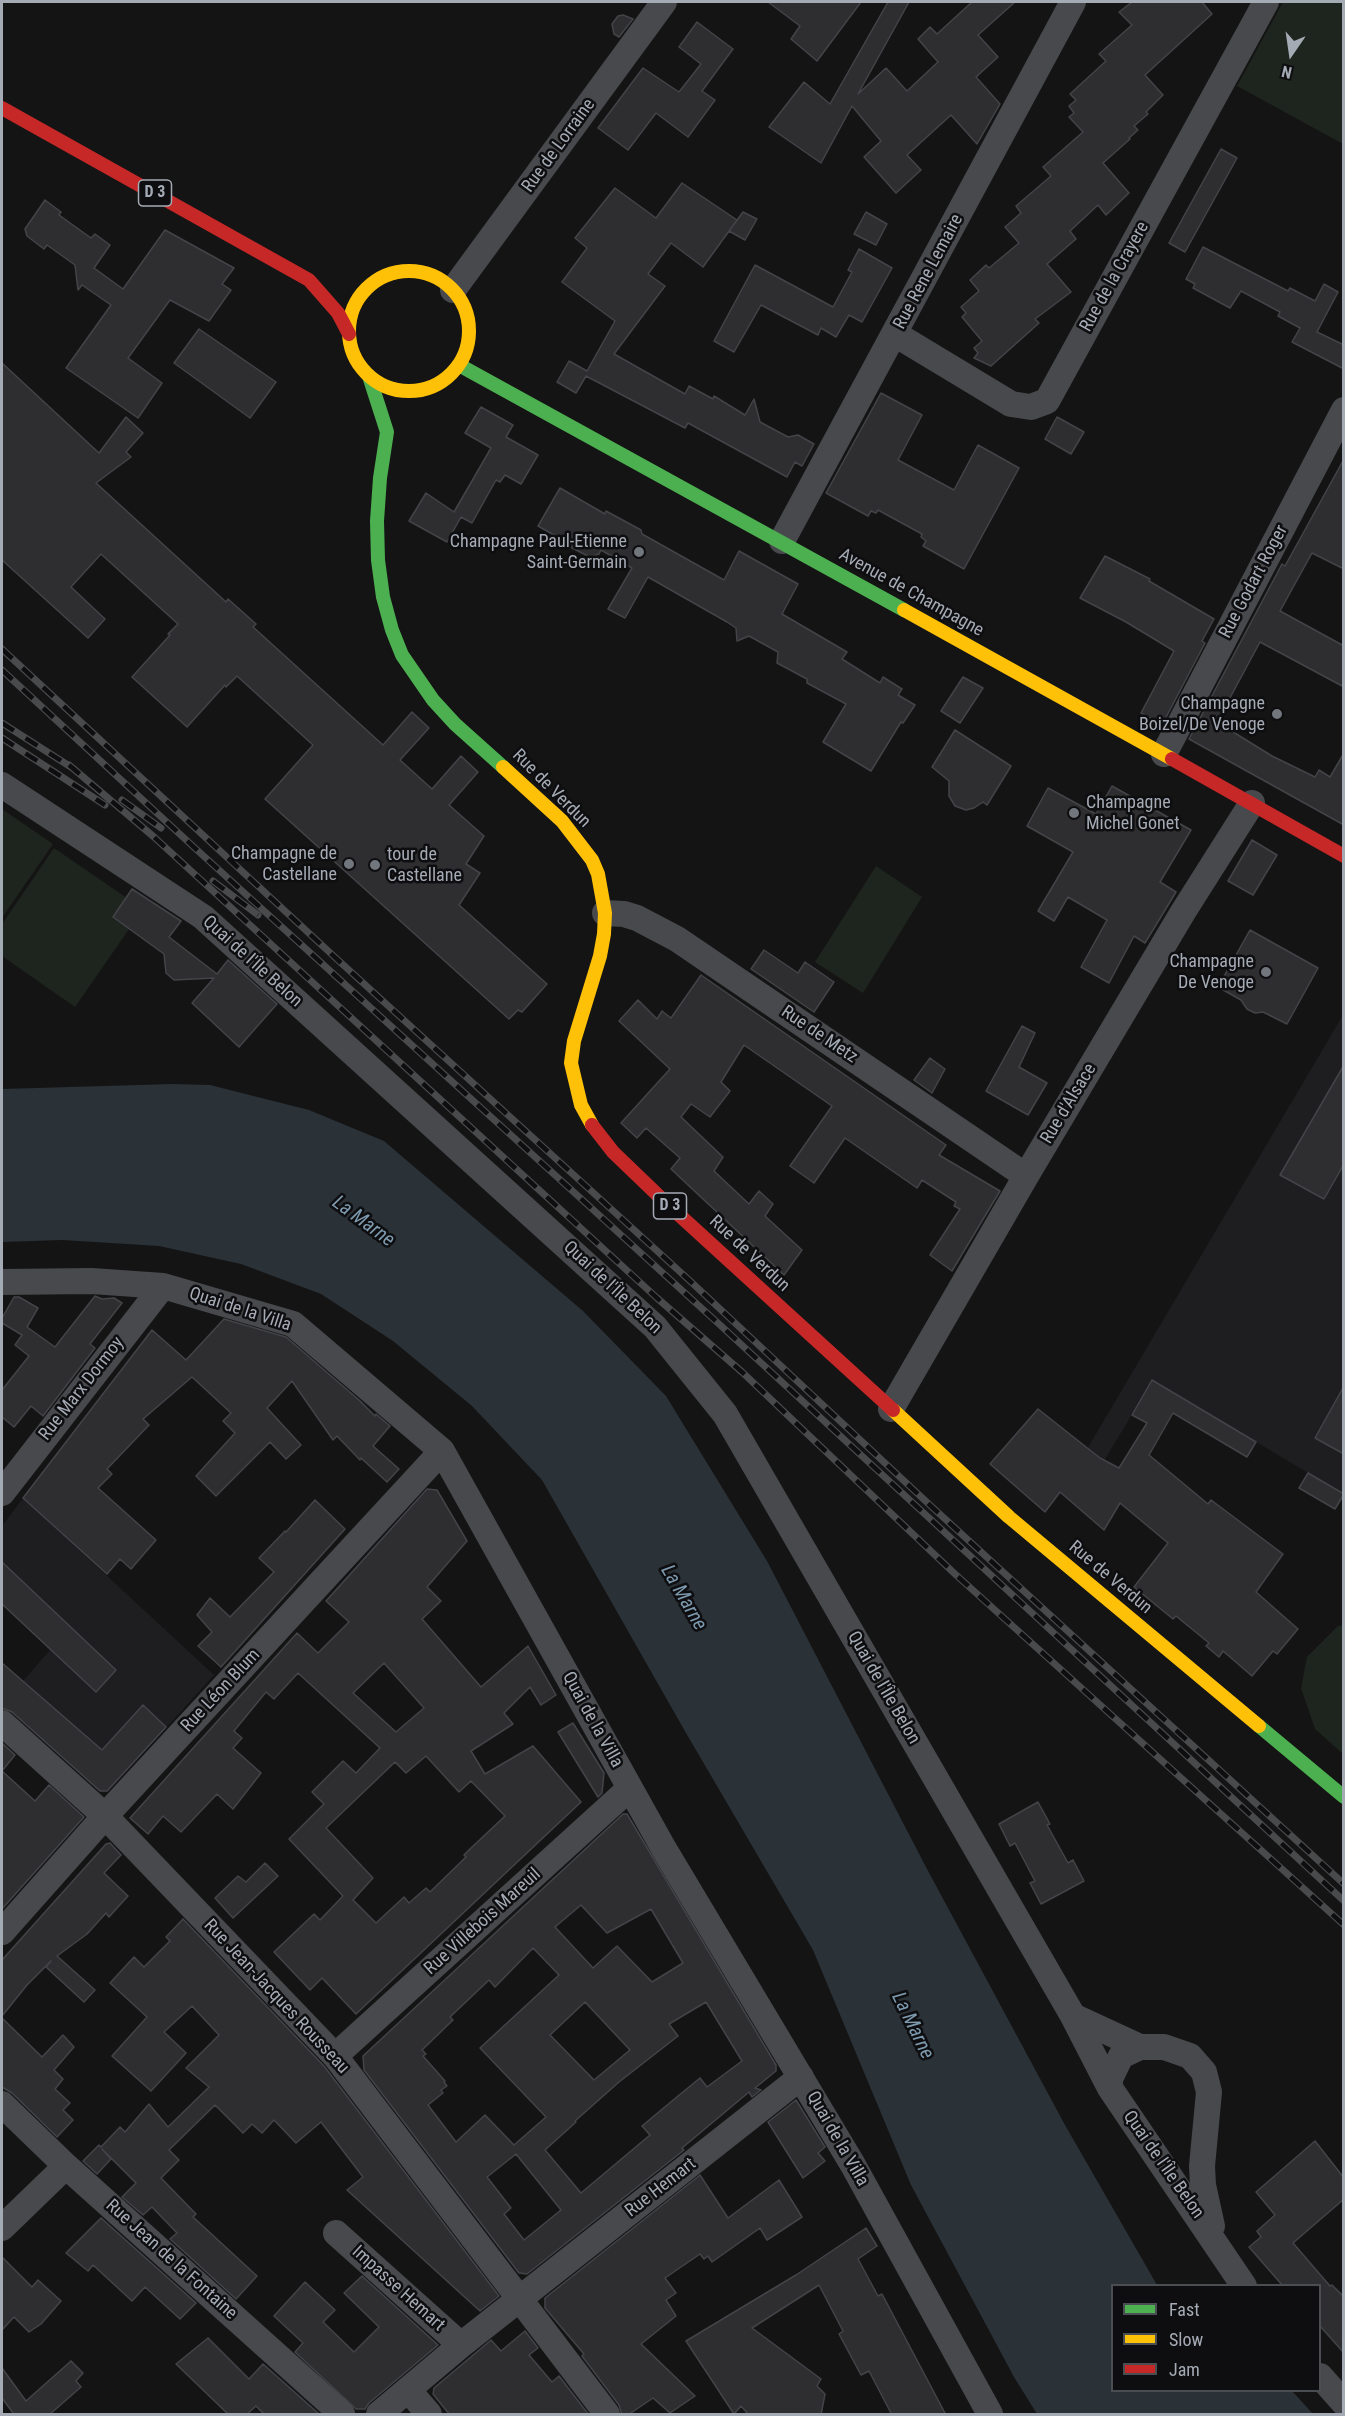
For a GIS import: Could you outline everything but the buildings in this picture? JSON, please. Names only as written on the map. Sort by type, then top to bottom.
[{"type":"main road","name":"D 3","points":[[2,108],[309,280],[338,313],[349,334]]},
{"type":"main road","points":[[408,271],[425,273],[440,280],[453,290],[464,307],[469,326],[467,346],[459,364],[444,380],[424,390],[410,392],[381,385],[369,376],[355,357],[349,334],[350,318],[355,303],[364,290],[377,280],[408,271]]},
{"type":"main road","name":"D 3","points":[[309,280],[330,280]]},
{"type":"main road","points":[[351,281],[377,280]]},
{"type":"main road","name":"Avenue de Champagne","points":[[459,364],[782,541],[1344,856]]},
{"type":"main road","name":"Rue de Verdun","points":[[369,376],[387,432],[380,478],[377,521],[378,560],[383,597],[402,655],[427,693],[454,724],[538,797],[574,836],[598,874],[605,914],[600,956],[574,1041],[571,1063],[581,1105],[591,1124],[620,1159],[1009,1516],[1344,1797]]},
{"type":"main road","points":[[411,404],[424,390]]},
{"type":"main road","points":[[387,432],[401,416]]},
{"type":"street","name":"Rue de Lorraine","points":[[453,290],[664,2]]},
{"type":"street","name":"Rue Rene Lemaire","points":[[782,541],[1073,2]]},
{"type":"street","name":"Rue de la Crayere","points":[[895,334],[1011,404],[1031,407],[1047,401],[1266,2]]},
{"type":"street","name":"Rue Godart Roger","points":[[1164,754],[1344,410]]},
{"type":"street","name":"Quai de l'Île Belon","points":[[2,785],[203,917],[655,1326],[725,1414],[1073,2016],[1110,2088],[1216,2241],[1243,2284]]},
{"type":"street","name":"Rue d'Alsace","points":[[891,1409],[1183,912],[1252,803]]},
{"type":"street","name":"Rue de Metz","points":[[605,914],[624,914],[637,918],[677,939],[1026,1176]]},
{"type":"street","name":"Quai de la Villa","points":[[2,1282],[92,1281],[163,1286],[293,1324],[442,1451],[630,1788],[853,2165],[990,2415]]},
{"type":"street","name":"Rue Marx Dormoy","points":[[2,1492],[163,1286]]},
{"type":"street","name":"Rue Léon Blum","points":[[2,1932],[105,1816],[442,1451]]},
{"type":"street","name":"Rue Jean-Jacques Rousseau","points":[[2,1723],[105,1816],[335,2056],[607,2415]]},
{"type":"street","name":"Rue Villebois Mareuil","points":[[335,2056],[630,1788]]},
{"type":"street","name":"Quai de l'Île Belon","points":[[1073,2016],[1140,2047],[1164,2047],[1190,2056],[1204,2072],[1209,2092],[1202,2166],[1203,2185],[1216,2241]]},
{"type":"street","points":[[1110,2088],[1110,2079],[1121,2056],[1140,2047]]},
{"type":"street","name":"Rue Hemart","points":[[379,2415],[460,2345],[801,2077]]},
{"type":"street","name":"Rue Jean de la Fontaine","points":[[2,2104],[66,2166],[342,2415]]},
{"type":"street","points":[[2,2228],[66,2166]]},
{"type":"street","name":"Impasse Hemart","points":[[336,2233],[460,2345]]},
{"type":"street","points":[[1321,2377],[1344,2403]]},
{"type":"street","points":[[409,2391],[429,2415]]},
{"type":"shaded area","points":[[1283,2],[1343,2],[1343,144],[1237,86]]},
{"type":"shaded area","points":[[2,809],[53,844],[2,918]]},
{"type":"shaded area","points":[[54,848],[143,909],[75,1007],[2,956],[2,924]]},
{"type":"shaded area","points":[[876,866],[922,897],[863,993],[815,962]]},
{"type":"shaded area","points":[[1343,1015],[1343,1494],[1153,1380],[1096,1474],[1080,1461]]},
{"type":"shaded area","points":[[23,1498],[214,1675],[108,1792],[99,1791],[2,1701],[2,1671],[6,1667],[23,1681],[50,1650],[2,1604],[2,1526]]},
{"type":"shaded area","points":[[1344,1625],[1343,1754],[1315,1729],[1301,1688],[1307,1657],[1338,1626]]},
{"type":"water","name":"La Marne","points":[[210,1085],[309,1110],[384,1141],[583,1311],[666,1396],[767,1561],[927,1869],[1065,2125],[1156,2284],[1111,2284],[1111,2392],[1293,2392],[1313,2414],[1037,2414],[1014,2377],[911,2185],[813,1950],[542,1480],[472,1406],[393,1341],[321,1294],[241,1264],[159,1246],[62,1240],[2,1242],[2,1089]]},
{"type":"railway","points":[[2,649],[1344,1884]]},
{"type":"railway","points":[[2,670],[719,1324],[1344,1901]]},
{"type":"railway","points":[[2,723],[74,769]]},
{"type":"railway","points":[[2,738],[105,805]]},
{"type":"railway","points":[[69,765],[154,837],[657,1298],[742,1372],[955,1574],[1344,1925]]},
{"type":"railway","points":[[122,800],[161,828]]},
{"type":"railway","points":[[213,881],[258,915]]},
{"type":"traffic: fast","points":[[459,365],[904,610]]},
{"type":"traffic: fast","points":[[369,376],[387,432],[380,478],[377,521],[378,560],[383,597],[392,630],[402,655],[433,700],[455,724],[503,767]]},
{"type":"traffic: fast","points":[[1259,1726],[1344,1797]]},
{"type":"traffic: slow","points":[[409,271],[432,276],[451,289],[464,308],[469,331],[464,354],[451,373],[432,386],[409,391],[386,386],[367,373],[354,354],[349,331],[354,308],[367,289],[386,276],[409,271]]},
{"type":"traffic: slow","points":[[904,610],[1172,759]]},
{"type":"traffic: slow","points":[[503,767],[562,821],[592,860],[598,874],[605,913],[604,934],[600,956],[574,1041],[571,1063],[581,1105],[592,1125]]},
{"type":"traffic: slow","points":[[893,1410],[1009,1517],[1259,1726]]},
{"type":"traffic: jam","points":[[2,108],[309,280],[338,313],[349,334]]},
{"type":"traffic: jam","points":[[1172,759],[1344,856]]},
{"type":"traffic: jam","points":[[592,1125],[613,1152],[665,1202],[893,1410]]},
{"type":"place","name":"Champagne Paul-Etienne Saint-Germain","points":[[639,552]]},
{"type":"place","name":"Champagne Boizel/De Venoge","points":[[1277,714]]},
{"type":"place","name":"Champagne Michel Gonet","points":[[1074,813]]},
{"type":"place","name":"Champagne de Castellane","points":[[349,864]]},
{"type":"place","name":"tour de Castellane","points":[[375,865]]},
{"type":"place","name":"Champagne De Venoge","points":[[1266,972]]}]
